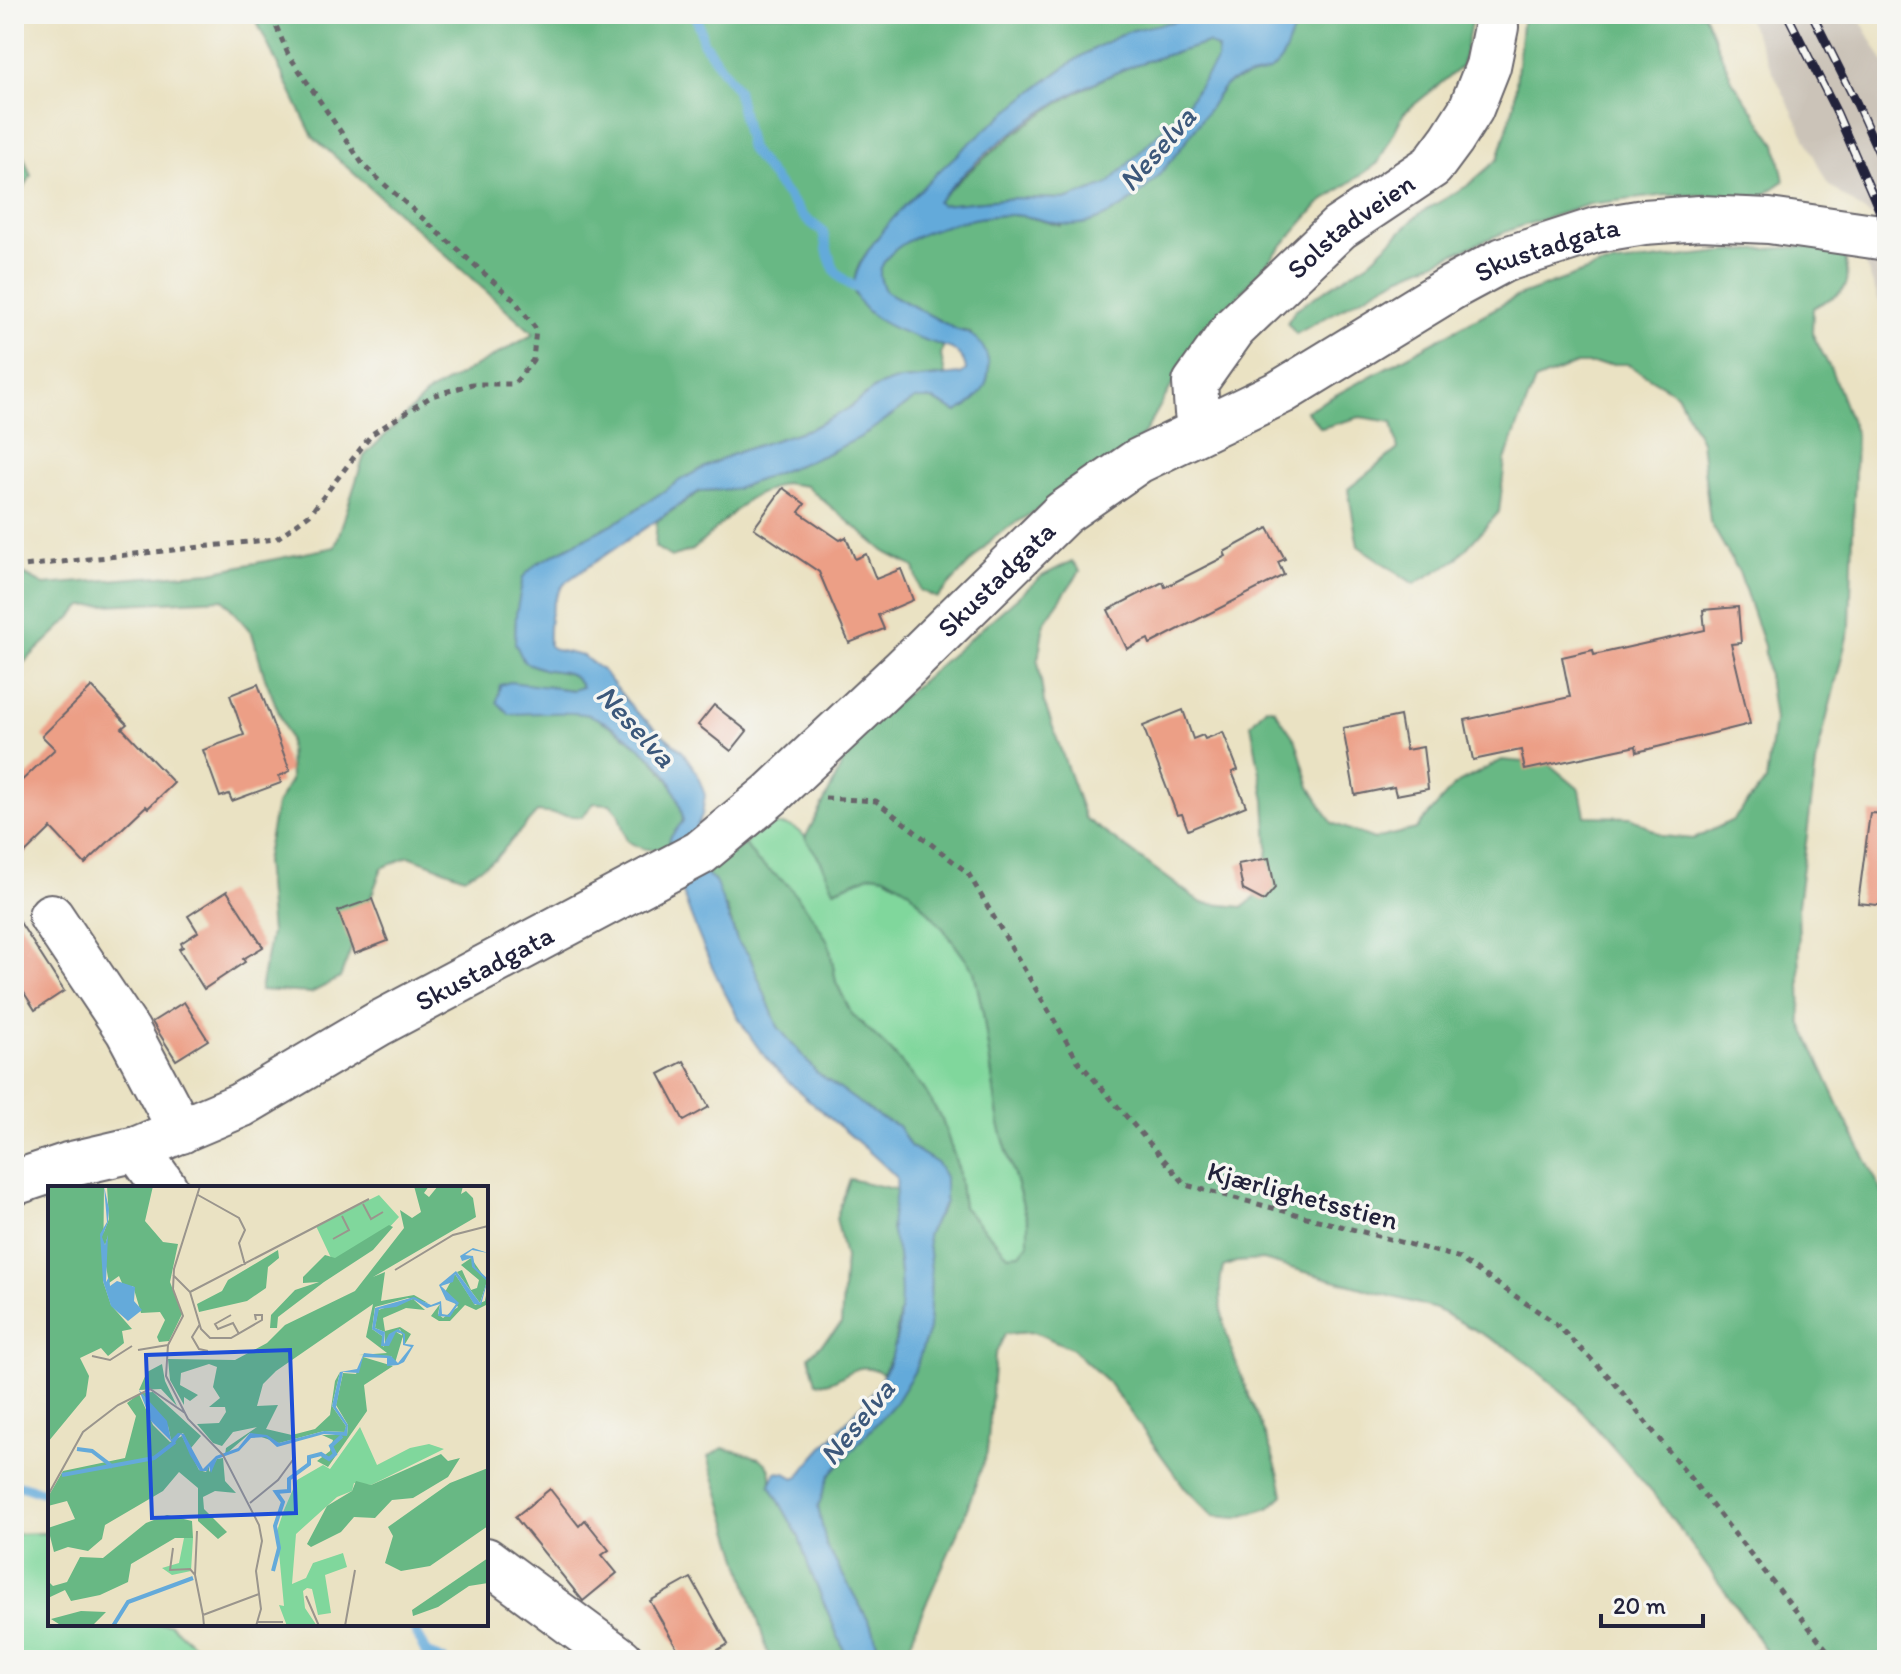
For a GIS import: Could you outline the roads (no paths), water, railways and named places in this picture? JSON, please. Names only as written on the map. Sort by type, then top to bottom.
[{"type":"street","name":"Solstadveien","points":[[1205,428],[1197,413],[1195,383],[1234,328],[1339,228],[1432,166],[1452,139],[1471,109],[1488,66],[1496,27],[1495,14]]},
{"type":"street","name":"Skustadgata","points":[[14,1183],[68,1165],[137,1149],[241,1105],[378,1024],[685,862],[770,795],[1063,513],[1138,461],[1281,392],[1451,288],[1503,260],[1596,230],[1644,222],[1700,218],[1769,221],[1887,238]]},
{"type":"street","points":[[51,916],[128,1031],[181,1131]]},
{"type":"street","points":[[137,1149],[164,1186]]},
{"type":"street","points":[[488,1561],[621,1660]]},
{"type":"water","name":"Neselva","points":[[1198,14],[1314,14],[1292,33],[1276,66],[1225,86],[1158,177],[1114,212],[1073,225],[1012,215],[960,222],[903,244],[889,255],[881,268],[880,277],[885,291],[967,333],[982,345],[988,372],[982,391],[974,401],[957,412],[932,399],[915,399],[861,437],[824,455],[735,489],[700,491],[567,581],[551,611],[549,646],[583,656],[603,671],[635,711],[682,751],[696,771],[705,795],[702,815],[694,833],[703,871],[715,881],[738,943],[749,955],[778,1027],[816,1072],[879,1117],[898,1126],[910,1146],[937,1163],[945,1177],[945,1202],[927,1235],[931,1271],[929,1329],[914,1372],[895,1403],[829,1476],[818,1507],[826,1545],[873,1629],[881,1660],[848,1660],[799,1537],[770,1485],[776,1472],[794,1478],[799,1476],[867,1399],[885,1372],[896,1340],[901,1306],[898,1255],[891,1225],[896,1177],[777,1070],[742,1023],[711,963],[685,900],[669,844],[683,821],[672,786],[661,767],[629,738],[592,716],[509,714],[497,702],[500,685],[510,682],[572,690],[582,687],[566,672],[543,669],[524,662],[515,643],[516,614],[523,577],[536,564],[622,519],[682,479],[741,451],[812,428],[846,410],[875,388],[893,381],[961,374],[966,370],[962,358],[952,349],[897,329],[870,314],[861,304],[855,293],[858,269],[878,237],[909,200],[948,162],[1031,92],[1066,67],[1128,32]],"holes":[[[1208,43],[1218,49],[1217,60],[1184,108],[1107,185],[1068,199],[1016,198],[941,205],[937,202],[1002,140],[1078,91],[1105,77],[1160,57]]]},
{"type":"waterway","points":[[696,14],[703,42],[737,90],[750,149],[804,217],[823,232],[839,276],[865,291]]},
{"type":"waterway","points":[[14,1484],[48,1493]]},
{"type":"waterway","points":[[413,1626],[426,1653],[443,1660]]},
{"type":"railway","points":[[1787,14],[1837,113],[1887,228]]},
{"type":"railway","points":[[1812,14],[1887,171]]}]
